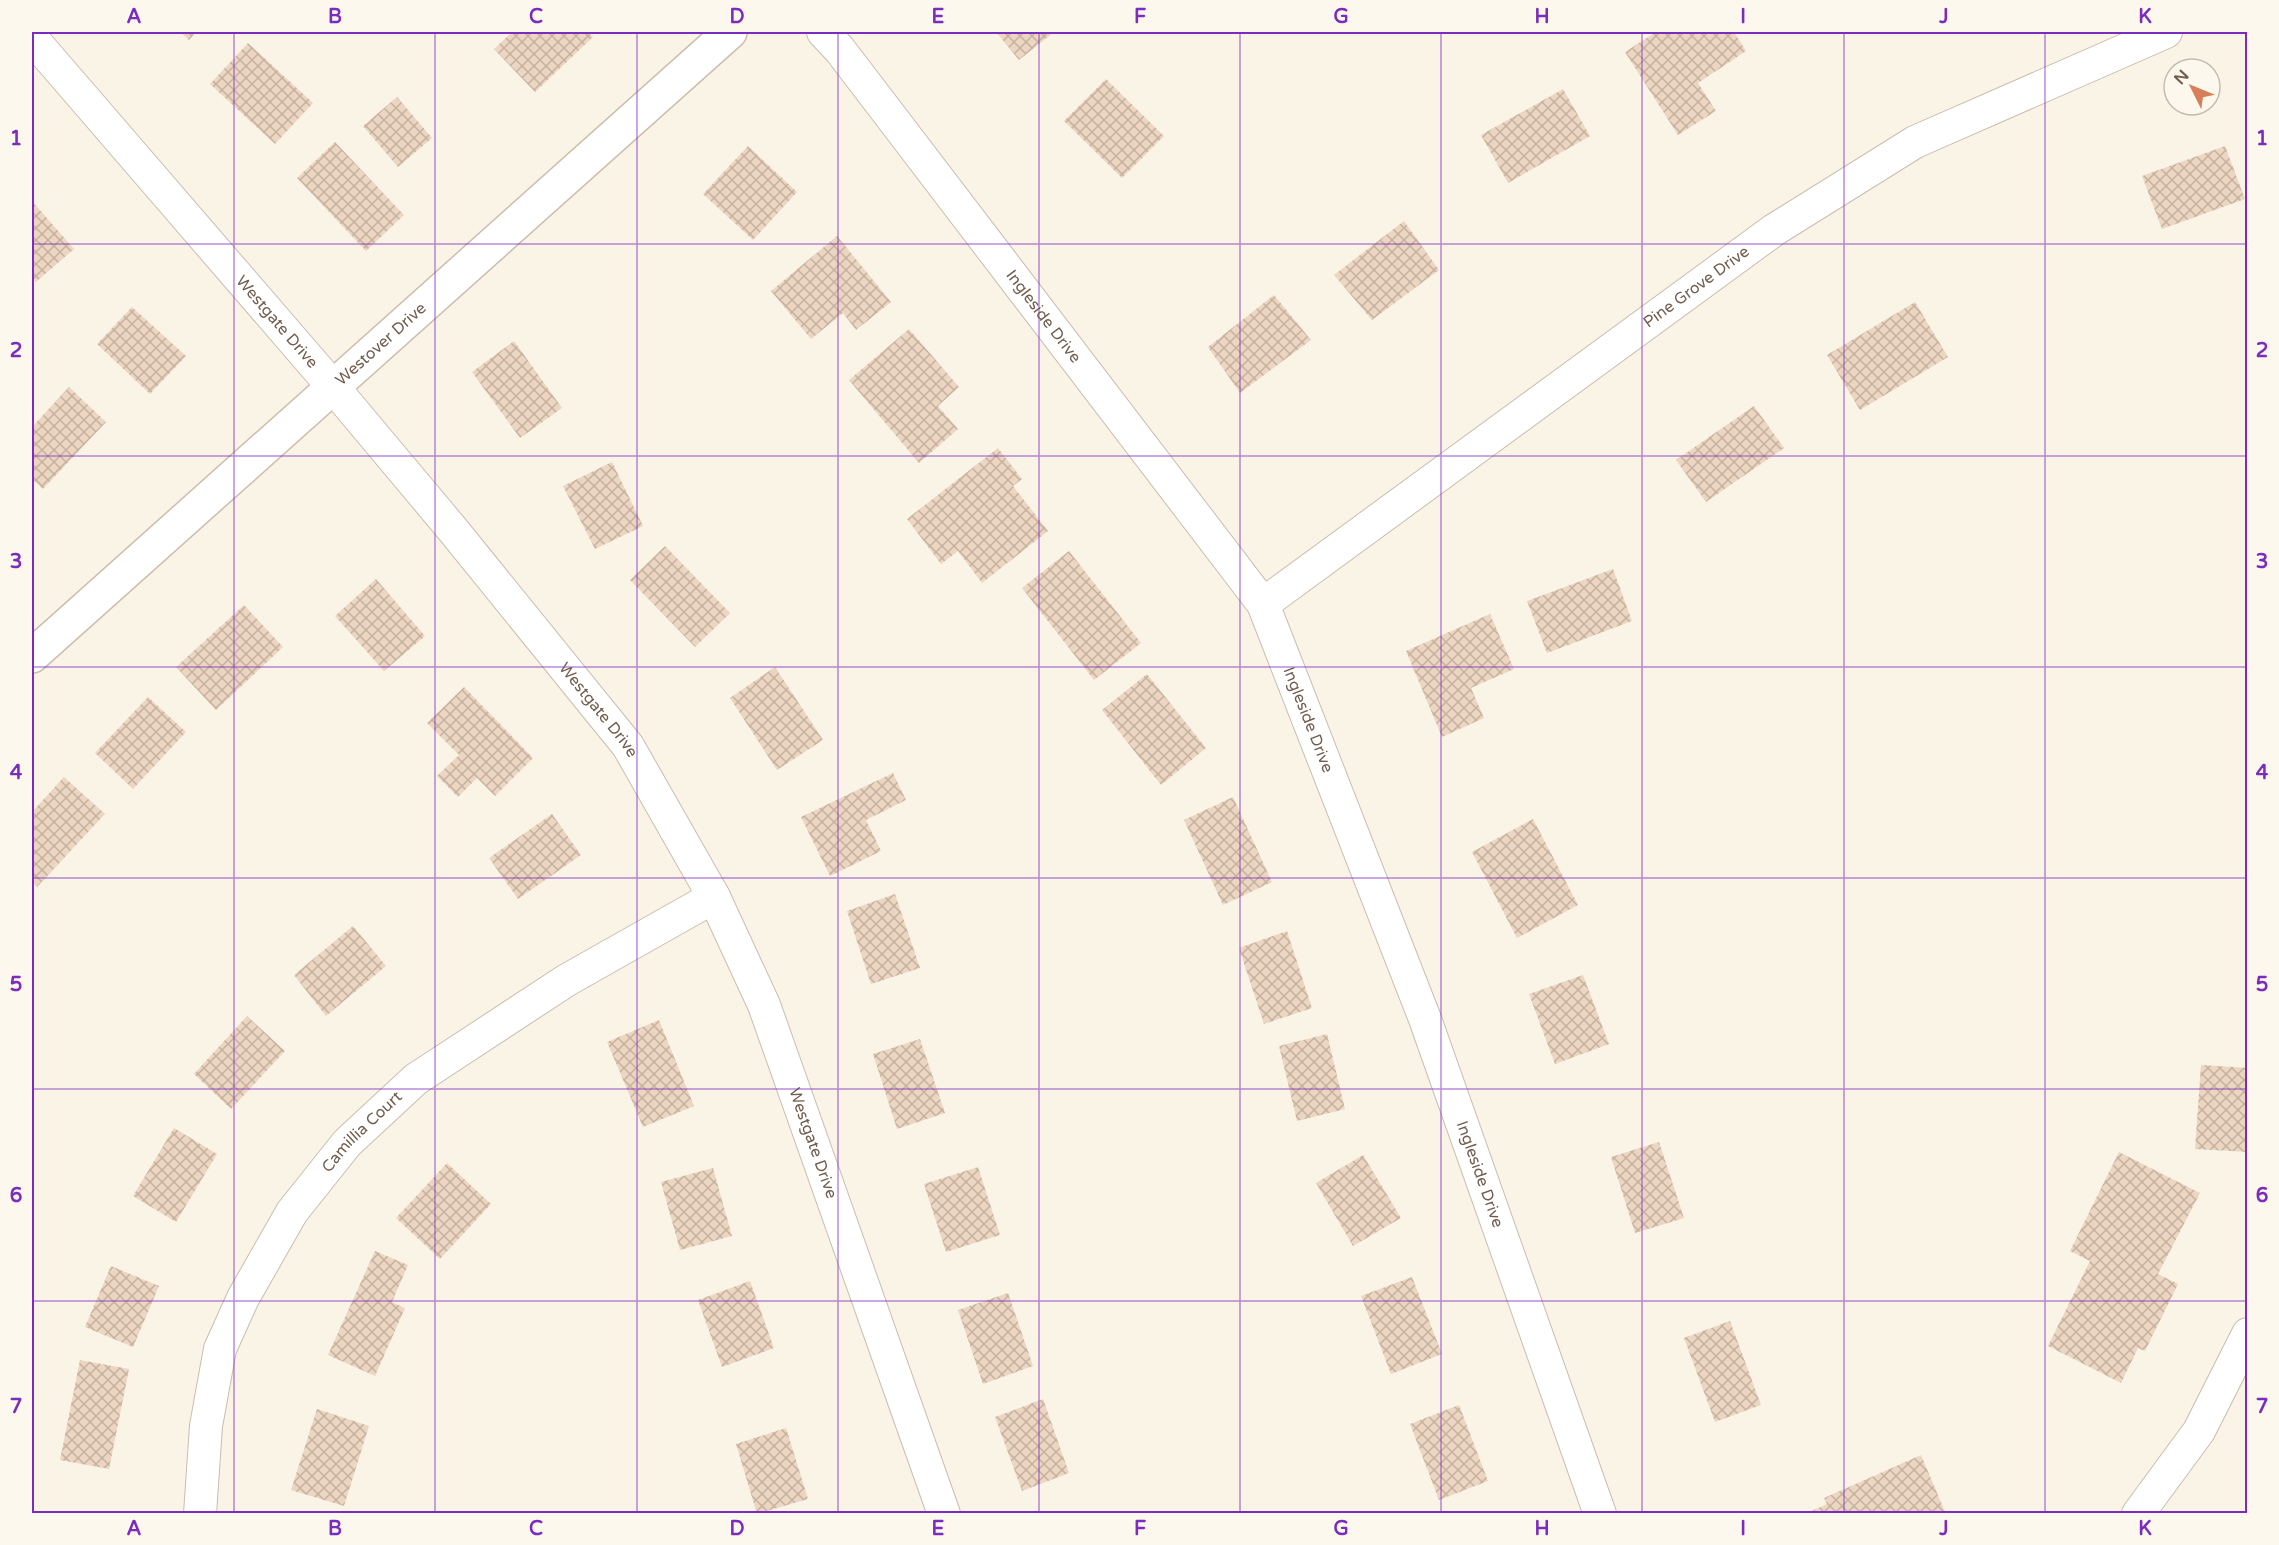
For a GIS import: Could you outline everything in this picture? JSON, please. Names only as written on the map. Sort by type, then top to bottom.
[{"type":"street","name":"Westover Drive","points":[[32,657],[730,32]]},
{"type":"street","name":"Ingleside Drive","points":[[824,32],[1263,604],[1425,1019],[1600,1514]]},
{"type":"street","name":"Pine Grove Drive","points":[[1263,604],[1774,230],[1915,142],[2166,32]]},
{"type":"street","name":"Westgate Drive","points":[[32,38],[334,388],[453,530],[628,746],[714,897],[764,1005],[944,1514]]},
{"type":"street","name":"Camillia Court","points":[[200,1514],[206,1426],[220,1349],[243,1298],[292,1212],[347,1143],[425,1072],[567,980],[714,897]]},
{"type":"street","points":[[2139,1514],[2199,1431],[2247,1334]]},
{"type":"building","points":[[180,32],[196,32],[189,40]]},
{"type":"building","points":[[512,32],[588,32],[593,37],[535,92],[494,49]]},
{"type":"building","points":[[996,32],[1054,32],[1019,60]]},
{"type":"building","points":[[1656,32],[1734,32],[1746,51],[1698,83],[1716,111],[1678,135],[1625,52]]},
{"type":"building","points":[[248,43],[313,103],[275,144],[210,84]]},
{"type":"building","points":[[1106,79],[1164,136],[1122,178],[1064,121]]},
{"type":"building","points":[[1563,89],[1590,136],[1508,183],[1481,135]]},
{"type":"building","points":[[397,97],[432,138],[398,167],[363,126]]},
{"type":"building","points":[[335,142],[404,215],[366,251],[297,178]]},
{"type":"building","points":[[748,146],[797,192],[753,240],[703,194]]},
{"type":"building","points":[[2225,146],[2245,199],[2162,229],[2142,176]]},
{"type":"building","points":[[32,201],[74,249],[36,282],[32,277]]},
{"type":"building","points":[[1404,221],[1439,270],[1372,320],[1334,275]]},
{"type":"building","points":[[837,236],[891,302],[856,330],[843,313],[811,339],[771,291]]},
{"type":"building","points":[[1274,295],[1311,340],[1240,393],[1208,347]]},
{"type":"building","points":[[1915,302],[1948,357],[1860,410],[1827,355]]},
{"type":"building","points":[[132,307],[186,356],[150,394],[97,344]]},
{"type":"building","points":[[909,329],[959,387],[938,406],[958,429],[919,463],[849,380]]},
{"type":"building","points":[[514,341],[562,408],[520,438],[472,372]]},
{"type":"building","points":[[69,387],[106,422],[43,489],[32,479],[32,427]]},
{"type":"building","points":[[1754,406],[1784,448],[1706,502],[1676,460]]},
{"type":"building","points":[[998,448],[1022,479],[1013,486],[1048,531],[982,583],[958,551],[941,564],[907,519]]},
{"type":"building","points":[[612,462],[643,526],[595,549],[563,486]]},
{"type":"building","points":[[665,546],[730,613],[695,647],[630,580]]},
{"type":"building","points":[[1069,551],[1141,643],[1094,680],[1022,588]]},
{"type":"building","points":[[1613,569],[1632,621],[1547,653],[1527,601]]},
{"type":"building","points":[[376,579],[425,636],[384,671],[335,616]]},
{"type":"building","points":[[244,605],[283,647],[216,710],[176,667]]},
{"type":"building","points":[[1490,614],[1514,669],[1471,688],[1484,718],[1442,737],[1406,651]]},
{"type":"building","points":[[775,667],[823,740],[777,770],[730,698]]},
{"type":"building","points":[[1147,674],[1206,748],[1161,785],[1102,710]]},
{"type":"building","points":[[464,687],[533,758],[495,796],[477,778],[458,797],[437,776],[459,755],[427,723]]},
{"type":"building","points":[[148,697],[186,732],[133,789],[95,753]]},
{"type":"building","points":[[893,773],[906,800],[866,820],[881,851],[830,876],[801,817]]},
{"type":"building","points":[[64,777],[105,814],[37,887],[32,882],[32,812]]},
{"type":"building","points":[[1233,797],[1272,882],[1223,905],[1184,820]]},
{"type":"building","points":[[552,814],[581,855],[518,899],[489,858]]},
{"type":"building","points":[[1533,819],[1578,905],[1517,938],[1472,852]]},
{"type":"building","points":[[895,894],[920,968],[871,984],[847,911]]},
{"type":"building","points":[[353,926],[386,966],[326,1016],[294,975]]},
{"type":"building","points":[[1287,931],[1312,1008],[1264,1024],[1239,948]]},
{"type":"building","points":[[1583,975],[1609,1044],[1555,1064],[1529,994]]},
{"type":"building","points":[[247,1016],[285,1051],[231,1109],[194,1074]]},
{"type":"building","points":[[659,1020],[694,1106],[643,1127],[607,1042]]},
{"type":"building","points":[[1327,1034],[1345,1109],[1297,1121],[1279,1046]]},
{"type":"building","points":[[920,1039],[945,1113],[897,1129],[873,1054]]},
{"type":"building","points":[[2201,1065],[2248,1068],[2248,1152],[2195,1149]]},
{"type":"building","points":[[174,1128],[217,1154],[176,1222],[133,1196]]},
{"type":"building","points":[[1659,1142],[1684,1218],[1635,1233],[1611,1157]]},
{"type":"building","points":[[2119,1152],[2200,1193],[2158,1274],[2178,1284],[2145,1351],[2138,1348],[2121,1383],[2048,1346],[2090,1261],[2070,1251]]},
{"type":"building","points":[[1363,1155],[1401,1218],[1353,1246],[1316,1183]]},
{"type":"building","points":[[447,1163],[491,1204],[440,1259],[396,1218]]},
{"type":"building","points":[[978,1167],[1000,1235],[946,1252],[924,1184]]},
{"type":"building","points":[[713,1168],[732,1236],[680,1250],[661,1182]]},
{"type":"building","points":[[375,1251],[408,1265],[392,1302],[405,1308],[375,1376],[328,1355]]},
{"type":"building","points":[[111,1266],[159,1286],[133,1347],[85,1327]]},
{"type":"building","points":[[1412,1277],[1442,1354],[1391,1374],[1361,1296]]},
{"type":"building","points":[[750,1281],[774,1348],[722,1367],[698,1300]]},
{"type":"building","points":[[1008,1293],[1033,1366],[983,1384],[958,1310]]},
{"type":"building","points":[[1730,1321],[1761,1405],[1715,1422],[1684,1338]]},
{"type":"building","points":[[80,1360],[129,1369],[109,1469],[60,1460]]},
{"type":"building","points":[[1043,1399],[1069,1473],[1022,1491],[995,1417]]},
{"type":"building","points":[[1459,1405],[1488,1481],[1439,1500],[1410,1424]]},
{"type":"building","points":[[317,1409],[369,1426],[344,1506],[291,1490]]},
{"type":"building","points":[[786,1428],[808,1499],[757,1514],[736,1444]]},
{"type":"building","points":[[1921,1455],[1946,1514],[1805,1514],[1827,1504],[1824,1498]]}]
